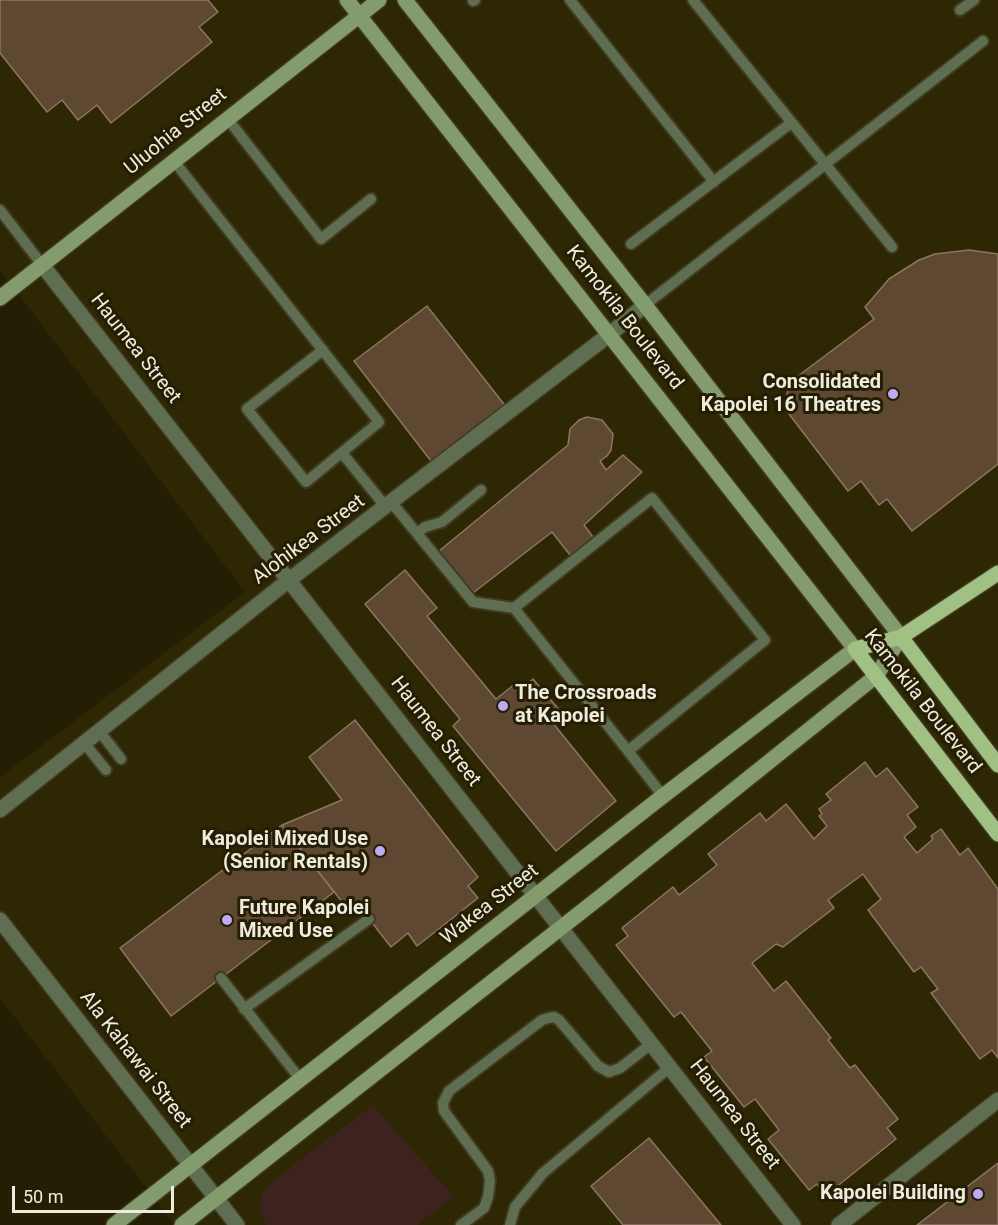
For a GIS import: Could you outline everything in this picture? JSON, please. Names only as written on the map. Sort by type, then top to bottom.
[{"type":"main road","name":"Wakea Street","points":[[855,649],[901,637],[998,573]]},
{"type":"main road","name":"Kamokila Boulevard","points":[[901,637],[998,765]]},
{"type":"main road","name":"Kamokila Boulevard","points":[[855,649],[998,834]]},
{"type":"street","name":"Kamokila Boulevard","points":[[347,0],[855,649]]},
{"type":"street","name":"Uluohia Street","points":[[0,298],[379,0]]},
{"type":"street","name":"Kamokila Boulevard","points":[[405,0],[645,305],[901,637]]},
{"type":"street","name":"Haumea Street","points":[[43,266],[793,1225]]},
{"type":"street","name":"Alohikea Street","points":[[0,810],[290,580],[645,305]]},
{"type":"street","name":"Wakea Street","points":[[182,1225],[561,928],[876,676],[901,637]]},
{"type":"street","name":"Wakea Street","points":[[114,1225],[855,649]]},
{"type":"street","name":"Ala Kahawai Street","points":[[0,920],[237,1225]]},
{"type":"street","points":[[839,1225],[998,1100]]},
{"type":"lane","points":[[570,0],[714,182]]},
{"type":"lane","points":[[693,0],[892,247]]},
{"type":"lane","points":[[960,10],[974,0]]},
{"type":"lane","points":[[645,305],[983,41]]},
{"type":"lane","points":[[227,118],[321,239],[371,200]]},
{"type":"lane","points":[[631,244],[790,123]]},
{"type":"lane","points":[[174,161],[323,350],[379,422],[306,482],[247,409],[323,350]]},
{"type":"lane","points":[[0,210],[43,266]]},
{"type":"lane","points":[[342,453],[417,533],[473,602],[514,608],[663,796]]},
{"type":"lane","points":[[417,533],[425,527],[442,522],[481,490]]},
{"type":"lane","points":[[514,608],[652,498],[765,640],[628,751]]},
{"type":"lane","points":[[100,732],[121,759]]},
{"type":"lane","points":[[85,744],[106,770]]},
{"type":"lane","points":[[244,1009],[369,919]]},
{"type":"lane","points":[[221,978],[300,1079]]},
{"type":"lane","points":[[461,1225],[484,1208],[490,1181],[488,1171],[444,1111],[443,1103],[449,1091],[548,1017],[559,1020],[598,1066],[609,1071],[620,1068],[651,1044]]},
{"type":"lane","points":[[510,1225],[515,1207],[543,1173],[670,1067]]},
{"type":"shaded area","points":[[0,0],[998,0],[998,1225],[175,1225],[0,998],[0,777],[245,592],[0,270]]},
{"type":"shaded area","points":[[373,1105],[454,1197],[417,1225],[265,1225],[259,1209],[262,1193],[276,1178]]},
{"type":"building","points":[[0,0],[208,0],[218,12],[199,27],[212,42],[111,123],[97,105],[78,120],[62,100],[47,112],[0,53]]},
{"type":"building","name":"Consolidated Kapolei 16 Theatres","points":[[969,250],[998,254],[998,464],[912,531],[887,499],[879,505],[861,481],[848,491],[789,414],[786,398],[788,390],[798,376],[874,319],[865,307],[889,279],[919,260],[935,254]]},
{"type":"building","points":[[427,306],[507,408],[434,465],[354,361]]},
{"type":"building","points":[[587,417],[602,420],[613,434],[611,450],[600,461],[606,470],[623,455],[642,472],[584,525],[593,537],[570,555],[552,532],[473,593],[439,551],[568,445],[570,429],[579,420]]},
{"type":"building","name":"The Crossroads at Kapolei","points":[[405,570],[437,608],[427,616],[496,699],[515,684],[516,686],[521,682],[524,686],[533,679],[562,713],[552,722],[616,801],[556,851],[453,726],[460,719],[365,604]]},
{"type":"building","name":"Kapolei Mixed Use (Senior Rentals)","points":[[355,720],[478,877],[468,886],[478,898],[417,946],[408,933],[391,947],[359,906],[350,912],[282,825],[342,800],[309,757]]},
{"type":"building","points":[[865,762],[876,777],[887,768],[918,807],[907,815],[916,827],[904,837],[917,853],[933,839],[931,836],[941,829],[960,855],[968,848],[998,889],[998,1058],[992,1050],[980,1059],[931,993],[938,989],[921,967],[914,972],[868,910],[881,899],[863,874],[828,900],[834,908],[783,947],[776,944],[752,963],[774,991],[786,981],[831,1038],[828,1040],[850,1068],[855,1065],[898,1119],[887,1128],[896,1139],[830,1192],[824,1184],[820,1188],[817,1184],[809,1190],[768,1139],[779,1130],[755,1099],[744,1107],[704,1057],[712,1051],[681,1012],[674,1017],[616,945],[628,936],[622,928],[673,887],[679,895],[717,865],[708,854],[760,813],[766,821],[786,804],[814,839],[827,826],[819,816],[822,814],[819,809],[831,800],[826,794]]},
{"type":"building","name":"Future Kapolei Mixed Use","points":[[282,825],[334,892],[171,1016],[120,948]]},
{"type":"building","points":[[649,1138],[721,1225],[623,1225],[591,1186]]},
{"type":"building","name":"Kapolei Building","points":[[998,1163],[998,1225],[917,1225]]},
{"type":"place","name":"Consolidated Kapolei 16 Theatres","points":[[893,394]]},
{"type":"place","name":"The Crossroads at Kapolei","points":[[503,706]]},
{"type":"place","name":"Kapolei Mixed Use (Senior Rentals)","points":[[380,851]]},
{"type":"place","name":"Future Kapolei Mixed Use","points":[[227,920]]},
{"type":"place","name":"Kapolei Building","points":[[978,1194]]}]
